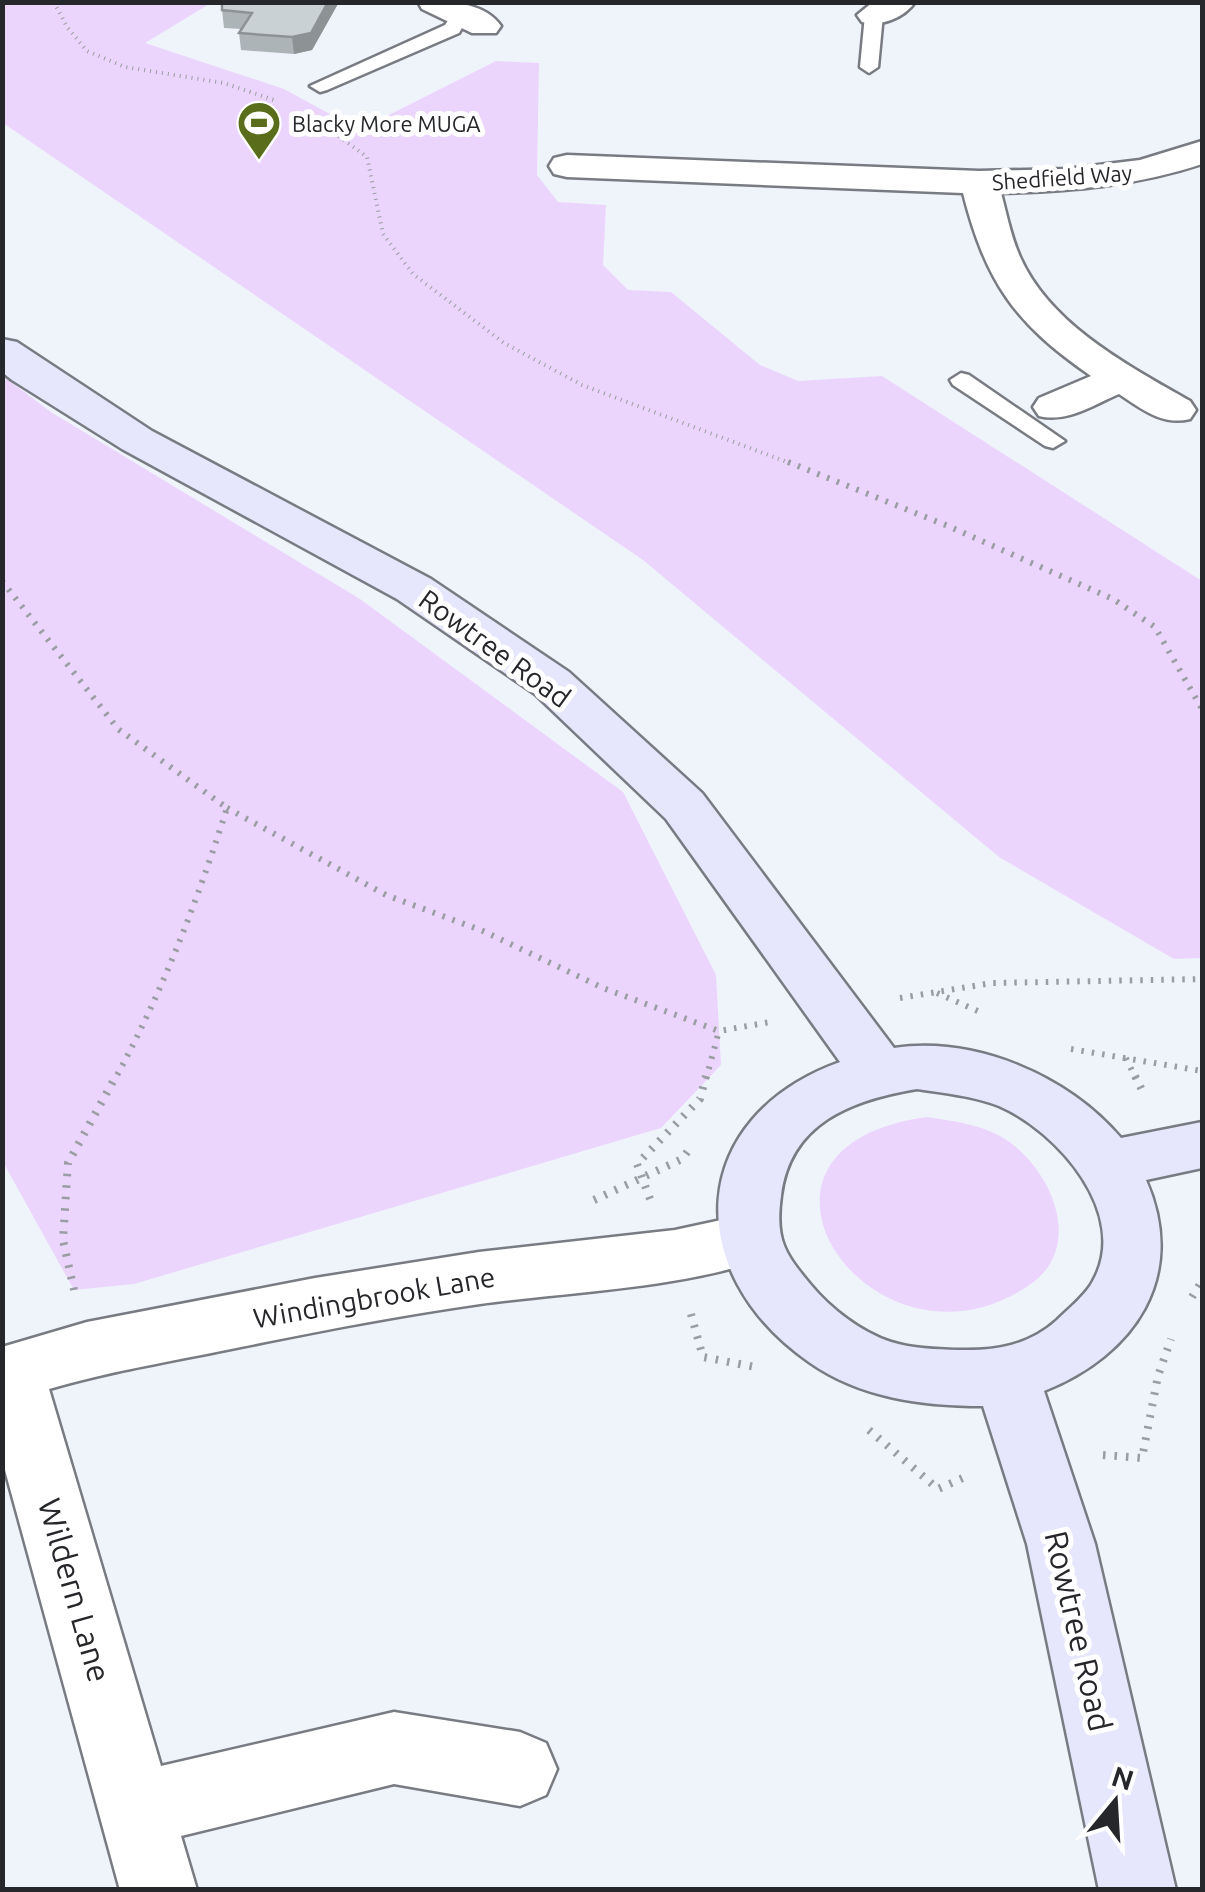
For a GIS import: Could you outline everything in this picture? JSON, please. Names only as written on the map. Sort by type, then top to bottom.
[{"type":"street","name":"Shedfield Way","points":[[567,166],[979,182],[1066,180],[1144,172],[1202,152]]},
{"type":"street","points":[[760,214],[762,174]]},
{"type":"street","name":"Shedfield Way","points":[[979,182],[1002,259],[1030,306],[1121,378],[1175,410]]},
{"type":"street","name":"Rowtree Road","points":[[2,351],[137,440],[414,588],[552,683],[684,806],[879,1072]]},
{"type":"street","points":[[1042,423],[1121,378]]},
{"type":"street","points":[[918,1068],[982,1076],[1035,1098],[1084,1134],[1108,1164],[1126,1200],[1132,1256],[1118,1299],[1066,1352],[1006,1376],[932,1379],[874,1366],[828,1342],[797,1318],[758,1262],[748,1239],[749,1180],[769,1137],[812,1096],[879,1072],[918,1068]]},
{"type":"street","points":[[1108,1164],[1202,1146]]},
{"type":"street","name":"Windingbrook Lane","points":[[7,1373],[87,1350],[315,1305],[479,1278],[675,1256],[748,1239]]},
{"type":"street","name":"Wildern Lane","points":[[7,1373],[140,1809],[160,1890]]},
{"type":"street","name":"Rowtree Road","points":[[1006,1376],[1061,1544],[1138,1890]]},
{"type":"street","points":[[140,1809],[394,1748],[520,1769]]},
{"type":"lane","points":[[868,67],[886,9]]},
{"type":"lane","points":[[320,86],[452,29],[459,11]]},
{"type":"lane","points":[[962,380],[1042,423]]},
{"type":"path","points":[[54,2],[67,27],[87,51],[125,67],[224,82],[288,105]]},
{"type":"path","points":[[322,123],[368,158],[383,234],[413,274],[504,343],[582,385],[862,492],[1113,599],[1155,627],[1202,709]]},
{"type":"path","points":[[2,581],[118,728],[228,808],[386,895],[483,931],[604,988],[719,1031],[992,983],[1202,978]]},
{"type":"path","points":[[87,1350],[63,1240],[68,1163],[139,1035],[198,899],[228,808]]},
{"type":"path","points":[[934,992],[998,1020]]},
{"type":"path","points":[[1066,1048],[1202,1071]]},
{"type":"path","points":[[588,1202],[682,1159],[693,1144]]},
{"type":"path","points":[[56,1296],[93,1287]]},
{"type":"shaded area","points":[[2,3],[211,3],[145,43],[284,89],[359,130],[496,61],[539,63],[537,175],[558,202],[606,205],[603,265],[628,290],[671,292],[760,365],[798,381],[882,376],[1202,581],[1202,958],[1174,959],[999,857],[643,560],[3,123]]},
{"type":"shaded area","points":[[3,376],[51,412],[360,599],[623,792],[716,975],[721,1065],[661,1128],[134,1284],[74,1290],[3,1162]]},
{"type":"shaded area","points":[[927,1117],[974,1126],[1000,1136],[1034,1166],[1055,1207],[1059,1229],[1056,1250],[1046,1270],[1028,1286],[970,1310],[915,1308],[869,1286],[836,1252],[820,1211],[827,1171],[861,1137]]},
{"type":"building","points":[[222,2],[328,2],[311,33],[292,37],[239,33],[252,13],[222,10]]},
{"type":"place","name":"Blacky More MUGA","points":[[259,161]]}]
